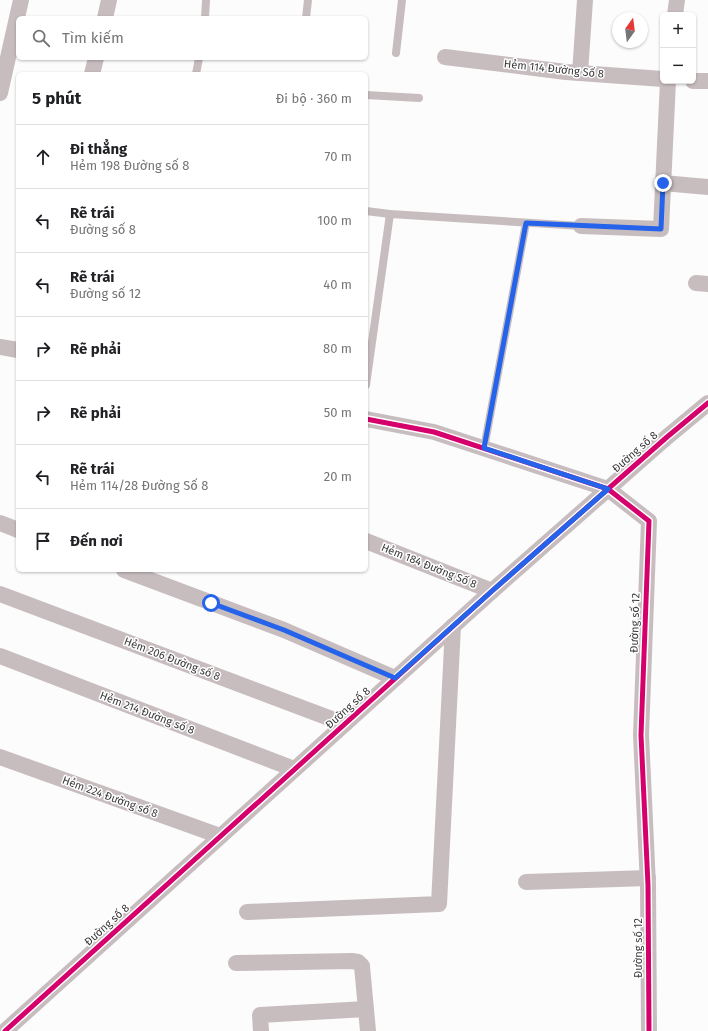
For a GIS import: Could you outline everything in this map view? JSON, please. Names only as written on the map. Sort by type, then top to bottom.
[{"type":"street","points":[[17,16],[21,0]]},
{"type":"street","points":[[106,16],[110,0]]},
{"type":"street","points":[[580,73],[585,0]]},
{"type":"street","points":[[675,12],[676,0]]},
{"type":"street","points":[[0,93],[16,22]]},
{"type":"street","name":"Hẻm 114 Đường Số 8","points":[[445,57],[580,73],[660,79]]},
{"type":"street","points":[[92,72],[96,60]]},
{"type":"street","points":[[696,80],[708,81]]},
{"type":"street","points":[[581,226],[661,229],[668,84]]},
{"type":"street","points":[[663,183],[708,187]]},
{"type":"street","points":[[0,347],[16,350]]},
{"type":"street","name":"Đường số 8","points":[[4,1031],[492,591],[708,403]]},
{"type":"street","name":"Đường số 12","points":[[368,419],[434,432],[608,489],[649,521],[641,735],[648,878],[649,1031]]},
{"type":"street","points":[[0,523],[16,529]]},
{"type":"street","name":"Hẻm 184 Đường Số 8","points":[[368,542],[492,591]]},
{"type":"street","points":[[129,572],[284,630],[395,678]]},
{"type":"street","name":"Hẻm 206 Đường số 8","points":[[0,594],[345,724]]},
{"type":"street","points":[[247,912],[439,904],[453,626]]},
{"type":"street","name":"Hẻm 214 Đường số 8","points":[[0,656],[294,769]]},
{"type":"street","name":"Hẻm 224 Đường số 8","points":[[0,757],[220,836]]},
{"type":"street","points":[[526,882],[648,878]]},
{"type":"street","points":[[236,963],[358,962],[362,966],[368,1031]]},
{"type":"street","points":[[261,1031],[260,1015],[366,1009]]},
{"type":"lane","points":[[205,16],[206,0]]},
{"type":"lane","points":[[306,16],[308,0]]},
{"type":"lane","points":[[396,53],[402,0]]},
{"type":"lane","points":[[196,72],[199,60]]},
{"type":"lane","points":[[368,95],[419,98]]},
{"type":"lane","points":[[368,211],[390,214],[581,226]]},
{"type":"lane","points":[[368,371],[390,214]]},
{"type":"lane","points":[[484,448],[526,223]]},
{"type":"cycle path","points":[[5,1031],[492,591],[667,437],[708,403]]},
{"type":"cycle path","points":[[368,419],[434,432],[608,489],[649,521],[641,735],[648,885],[649,1031]]},
{"type":"route","points":[[211,603],[284,630],[395,678],[608,489],[484,448],[526,223],[661,229],[663,183]]}]
